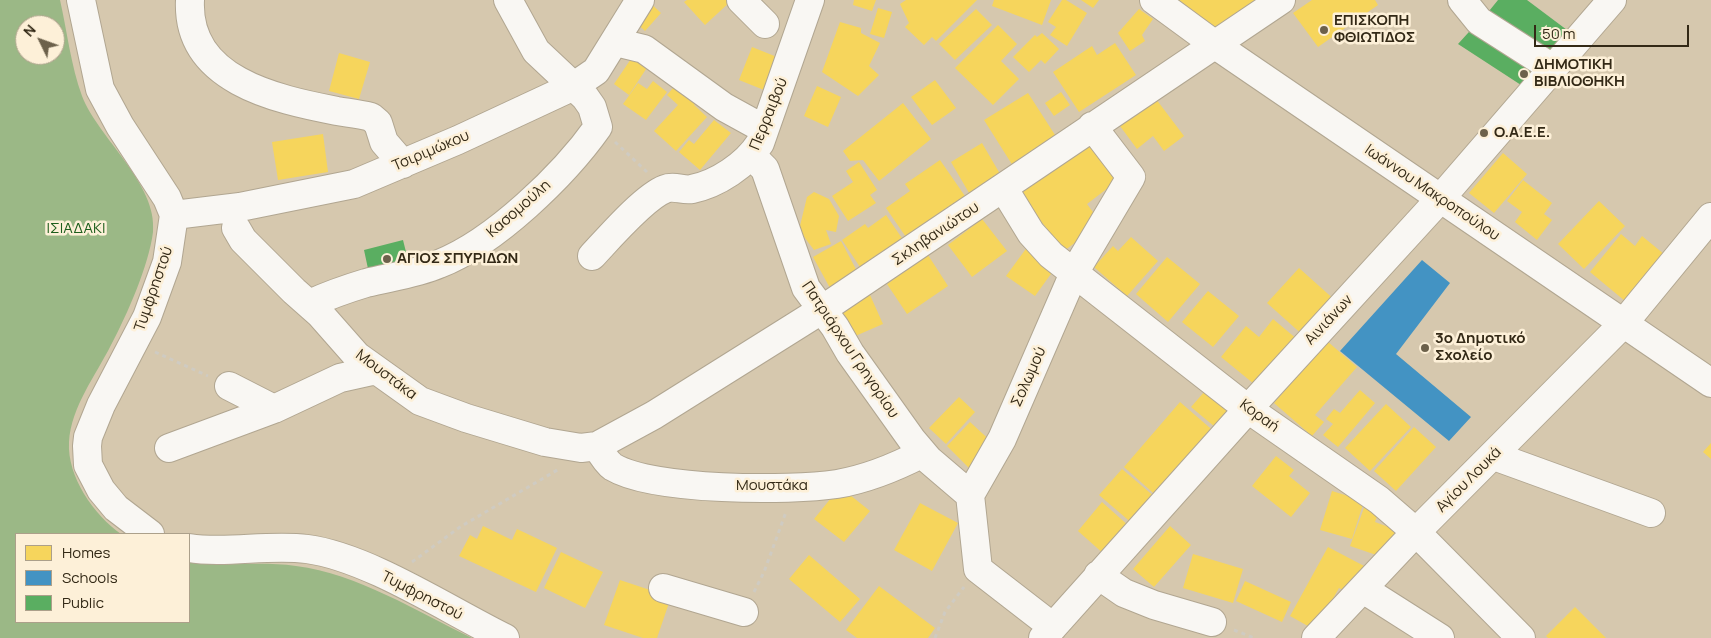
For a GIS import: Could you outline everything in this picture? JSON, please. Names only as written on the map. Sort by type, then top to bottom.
[{"type":"street","points":[[81,0],[100,89],[120,126],[167,198],[174,215]]},
{"type":"street","points":[[190,0],[191,21],[195,35],[212,64],[254,88],[284,100],[371,117],[378,123],[384,142],[403,164]]},
{"type":"street","points":[[508,0],[536,51],[574,86],[592,107],[598,127]]},
{"type":"street","name":"Τσιριμώκου","points":[[174,215],[240,207],[346,186],[458,140],[574,86],[596,71],[640,0]]},
{"type":"street","points":[[741,0],[765,24]]},
{"type":"street","name":"Περραιβού","points":[[665,189],[692,189],[742,166],[752,156],[760,143],[810,0]]},
{"type":"street","name":"Ιωάννου Μακροπούλου","points":[[1154,0],[1214,44],[1711,383]]},
{"type":"street","name":"Σκληβανιώτου","points":[[589,447],[654,415],[823,309],[1004,189],[1092,126],[1281,0]]},
{"type":"street","points":[[1462,0],[1479,21],[1542,62]]},
{"type":"street","name":"Αινιάνων","points":[[1048,632],[1440,199],[1612,0]]},
{"type":"street","points":[[615,42],[644,48],[724,107],[764,130]]},
{"type":"street","name":"Σολωμού","points":[[970,495],[1002,439],[1074,273],[1131,177],[1092,126]]},
{"type":"street","name":"Κασομούλη","points":[[309,304],[342,290],[438,265],[459,255],[484,239],[562,171],[598,127]]},
{"type":"street","name":"Πατριάρχου Γρηγορίου","points":[[752,156],[765,169],[806,288],[823,309],[881,398],[923,452],[970,495]]},
{"type":"street","points":[[592,256],[649,199],[665,189]]},
{"type":"street","name":"Κοραή","points":[[1004,189],[1031,233],[1051,255],[1248,409],[1379,500],[1416,532],[1521,638]]},
{"type":"street","name":"Τυμφρηστού","points":[[149,533],[116,508],[101,490],[91,473],[87,456],[88,437],[147,317],[166,262],[174,215]]},
{"type":"street","name":"Αγίου Λουκά","points":[[1316,638],[1416,532],[1494,456],[1623,324],[1711,217]]},
{"type":"street","name":"Μουστάκα","points":[[236,228],[243,240],[309,304],[358,356],[420,401],[524,436],[589,447],[612,467],[651,480],[689,484],[792,487],[838,484],[902,464],[923,452]]},
{"type":"street","points":[[169,448],[274,409],[340,378],[376,370]]},
{"type":"street","points":[[229,386],[274,409]]},
{"type":"street","points":[[1494,456],[1651,513]]},
{"type":"street","points":[[970,495],[978,569],[1048,632]]},
{"type":"street","name":"Τυμφρηστού","points":[[190,548],[308,549],[339,557],[393,580],[505,638]]},
{"type":"street","points":[[1098,575],[1131,596],[1171,611],[1212,622]]},
{"type":"street","points":[[663,588],[744,612]]},
{"type":"street","points":[[1363,589],[1440,638]]},
{"type":"path","points":[[598,127],[665,189]]},
{"type":"path","points":[[135,343],[229,386]]},
{"type":"path","points":[[393,580],[424,551],[563,466],[589,447]]},
{"type":"path","points":[[744,612],[764,572],[777,539],[792,487]]},
{"type":"path","points":[[935,638],[945,612],[978,569]]},
{"type":"green space","name":"ΙΣΙΑΔΑΚΙ","points":[[0,0],[60,0],[63,15],[15,15],[15,65],[65,65],[65,25],[72,61],[82,96],[90,112],[137,179],[146,196],[152,214],[153,232],[147,259],[130,305],[79,404],[74,416],[69,442],[72,468],[84,494],[101,517],[120,533],[15,533],[15,623],[190,623],[190,562],[296,566],[342,577],[386,595],[472,638],[0,638]]},
{"type":"building: Homes","points":[[647,0],[661,13],[645,31],[631,18]]},
{"type":"building: Homes","points":[[687,0],[731,1],[705,25],[684,2]]},
{"type":"building: Homes","points":[[854,0],[876,0],[872,11],[853,5]]},
{"type":"building: Homes","points":[[906,0],[977,0],[936,41],[932,37],[924,45],[905,27],[909,23],[900,4]]},
{"type":"building: Homes","points":[[994,0],[1051,0],[1042,25],[992,6]]},
{"type":"building: Homes","points":[[1062,0],[1066,0],[1087,13],[1067,46],[1050,35],[1056,27],[1048,22]]},
{"type":"building: Homes","points":[[1081,0],[1099,0],[1093,8]]},
{"type":"building: Homes","points":[[1162,0],[1260,0],[1209,34]]},
{"type":"building: Homes","name":"ΕΠΙΣΚΟΠΗ ΦΘΙΩΤΙΔΟΣ","points":[[1312,0],[1375,0],[1378,5],[1318,47],[1293,13]]},
{"type":"building: Homes","points":[[878,8],[892,12],[884,38],[870,34]]},
{"type":"building: Homes","points":[[976,9],[992,25],[955,60],[939,44]]},
{"type":"building: Homes","points":[[1139,9],[1153,19],[1142,35],[1145,41],[1130,51],[1118,33]]},
{"type":"building: Homes","points":[[840,22],[861,28],[861,33],[880,43],[869,66],[879,75],[858,96],[822,72]]},
{"type":"building: Homes","points":[[998,25],[1017,44],[1001,61],[1019,79],[993,105],[955,68]]},
{"type":"building: Homes","points":[[1042,33],[1059,49],[1045,64],[1041,60],[1029,72],[1013,57],[1035,35],[1037,37]]},
{"type":"building: Homes","points":[[1115,43],[1136,75],[1079,112],[1053,72],[1092,46],[1097,55]]},
{"type":"building: Homes","points":[[752,47],[782,59],[769,92],[739,80]]},
{"type":"building: Homes","points":[[637,50],[652,60],[629,95],[614,84]]},
{"type":"building: Homes","points":[[339,53],[370,62],[359,99],[329,91]]},
{"type":"building: Homes","points":[[935,80],[956,108],[932,125],[911,97]]},
{"type":"building: Homes","points":[[653,81],[667,92],[646,120],[623,104],[638,83],[647,89]]},
{"type":"building: Homes","points":[[679,81],[701,98],[694,105],[707,117],[676,151],[654,131],[678,105],[667,95]]},
{"type":"building: Homes","points":[[817,86],[841,97],[828,127],[804,116]]},
{"type":"building: Homes","points":[[1061,92],[1070,105],[1054,116],[1045,103]]},
{"type":"building: Homes","points":[[1028,93],[1057,138],[1013,166],[984,120]]},
{"type":"building: Homes","points":[[1156,99],[1184,136],[1164,151],[1153,136],[1137,149],[1120,126]]},
{"type":"building: Homes","points":[[903,103],[931,139],[879,181],[863,160],[850,161],[843,151]]},
{"type":"building: Homes","points":[[714,120],[731,133],[700,170],[679,152],[689,140],[694,144]]},
{"type":"building: Homes","points":[[323,134],[328,172],[278,180],[272,142]]},
{"type":"building: Homes","points":[[1091,139],[1121,178],[1087,204],[1101,223],[1064,251],[1020,194]]},
{"type":"building: Homes","points":[[982,143],[1003,179],[972,198],[951,162]]},
{"type":"building: Homes","points":[[1503,153],[1527,174],[1494,213],[1469,193]]},
{"type":"building: Homes","points":[[940,160],[967,199],[908,240],[886,208],[910,191],[905,184]]},
{"type":"building: Homes","points":[[859,162],[877,190],[870,195],[876,203],[848,221],[832,196],[853,182],[846,171]]},
{"type":"building: Homes","points":[[1523,180],[1552,203],[1544,214],[1552,220],[1537,240],[1515,222],[1522,212],[1507,201]]},
{"type":"building: Homes","points":[[814,192],[829,199],[839,216],[836,232],[826,230],[831,244],[814,250],[799,230],[807,197]]},
{"type":"building: Homes","points":[[1599,201],[1625,226],[1584,269],[1558,244]]},
{"type":"building: Homes","points":[[886,215],[906,244],[864,273],[842,240],[865,224],[868,228]]},
{"type":"building: Homes","points":[[982,219],[1007,251],[972,277],[948,245]]},
{"type":"building: Homes","points":[[1621,234],[1635,246],[1642,236],[1670,259],[1631,306],[1590,272]]},
{"type":"building: Homes","points":[[1131,237],[1158,261],[1127,296],[1094,267],[1113,246],[1118,251]]},
{"type":"building: Homes","points":[[841,241],[858,273],[830,288],[813,257]]},
{"type":"building: Homes","points":[[1028,246],[1056,267],[1035,296],[1006,276]]},
{"type":"building: Homes","points":[[928,255],[948,286],[907,314],[887,284]]},
{"type":"building: Homes","points":[[1167,257],[1200,284],[1168,322],[1136,294]]},
{"type":"building: Homes","points":[[1299,268],[1337,302],[1305,337],[1267,303]]},
{"type":"building: Homes","points":[[1208,291],[1239,316],[1213,347],[1182,322]]},
{"type":"building: Homes","points":[[870,295],[883,324],[853,337],[840,309]]},
{"type":"building: Homes","points":[[1273,319],[1298,340],[1259,388],[1221,357],[1246,326],[1259,337]]},
{"type":"building: Homes","points":[[1327,341],[1357,367],[1315,415],[1324,422],[1312,436],[1274,403]]},
{"type":"building: Homes","points":[[1212,383],[1236,403],[1215,427],[1191,407]]},
{"type":"building: Homes","points":[[1360,390],[1375,403],[1338,447],[1323,435],[1333,424],[1326,419],[1334,409],[1340,413]]},
{"type":"building: Homes","points":[[959,397],[975,412],[946,444],[929,428]]},
{"type":"building: Homes","points":[[1180,402],[1217,434],[1160,499],[1124,467]]},
{"type":"building: Homes","points":[[1386,404],[1411,427],[1370,471],[1345,448]]},
{"type":"building: Homes","points":[[970,422],[995,445],[971,470],[947,446]]},
{"type":"building: Homes","points":[[1414,427],[1436,447],[1396,491],[1374,471]]},
{"type":"building: Homes","points":[[1711,443],[1711,459],[1703,452]]},
{"type":"building: Homes","points":[[1276,456],[1294,470],[1289,476],[1310,493],[1291,517],[1252,486]]},
{"type":"building: Homes","points":[[1122,469],[1156,498],[1134,525],[1099,495]]},
{"type":"building: Homes","points":[[840,487],[870,511],[844,542],[814,519]]},
{"type":"building: Homes","points":[[1332,491],[1364,501],[1352,539],[1320,530]]},
{"type":"building: Homes","points":[[1368,497],[1382,503],[1375,522],[1399,531],[1388,559],[1350,546]]},
{"type":"building: Homes","points":[[1102,502],[1130,527],[1105,555],[1078,531]]},
{"type":"building: Homes","points":[[920,503],[958,523],[932,571],[894,550]]},
{"type":"building: Homes","points":[[483,526],[512,540],[517,529],[557,548],[536,592],[459,556],[470,535],[477,539]]},
{"type":"building: Homes","points":[[1170,526],[1191,545],[1154,587],[1133,569]]},
{"type":"building: Homes","points":[[1328,547],[1366,567],[1351,594],[1339,588],[1315,630],[1290,616]]},
{"type":"building: Homes","points":[[561,552],[603,572],[585,608],[544,588]]},
{"type":"building: Homes","points":[[1193,554],[1243,569],[1233,603],[1183,588]]},
{"type":"building: Homes","points":[[809,555],[860,599],[840,622],[789,579]]},
{"type":"building: Homes","points":[[620,580],[671,597],[657,638],[643,638],[604,625]]},
{"type":"building: Homes","points":[[1245,581],[1291,602],[1282,622],[1236,601]]},
{"type":"building: Homes","points":[[879,586],[935,628],[928,638],[857,638],[846,630]]},
{"type":"building: Homes","points":[[1575,607],[1606,638],[1548,638],[1546,636]]},
{"type":"building: Schools","points":[[1422,260],[1450,283],[1396,354],[1471,417],[1449,441],[1340,351]]},
{"type":"building: Public","points":[[1498,0],[1527,0],[1567,30],[1543,58],[1481,21]]},
{"type":"building: Public","points":[[1478,22],[1540,63],[1521,85],[1458,44]]},
{"type":"building: Public","name":"ΑΓΙΟΣ ΣΠΥΡΙΔΩΝ","points":[[403,240],[410,268],[370,278],[364,250]]},
{"type":"place","name":"ΕΠΙΣΚΟΠΗ ΦΘΙΩΤΙΔΟΣ","points":[[1324,30]]},
{"type":"place","name":"ΔΗΜΟΤΙΚΗ ΒΙΒΛΙΟΘΗΚΗ","points":[[1524,74]]},
{"type":"place","name":"Ο.Α.Ε.Ε.","points":[[1484,133]]},
{"type":"place","name":"ΑΓΙΟΣ ΣΠΥΡΙΔΩΝ","points":[[387,259]]},
{"type":"place","name":"3ο Δημοτικό Σχολείο","points":[[1425,348]]}]
